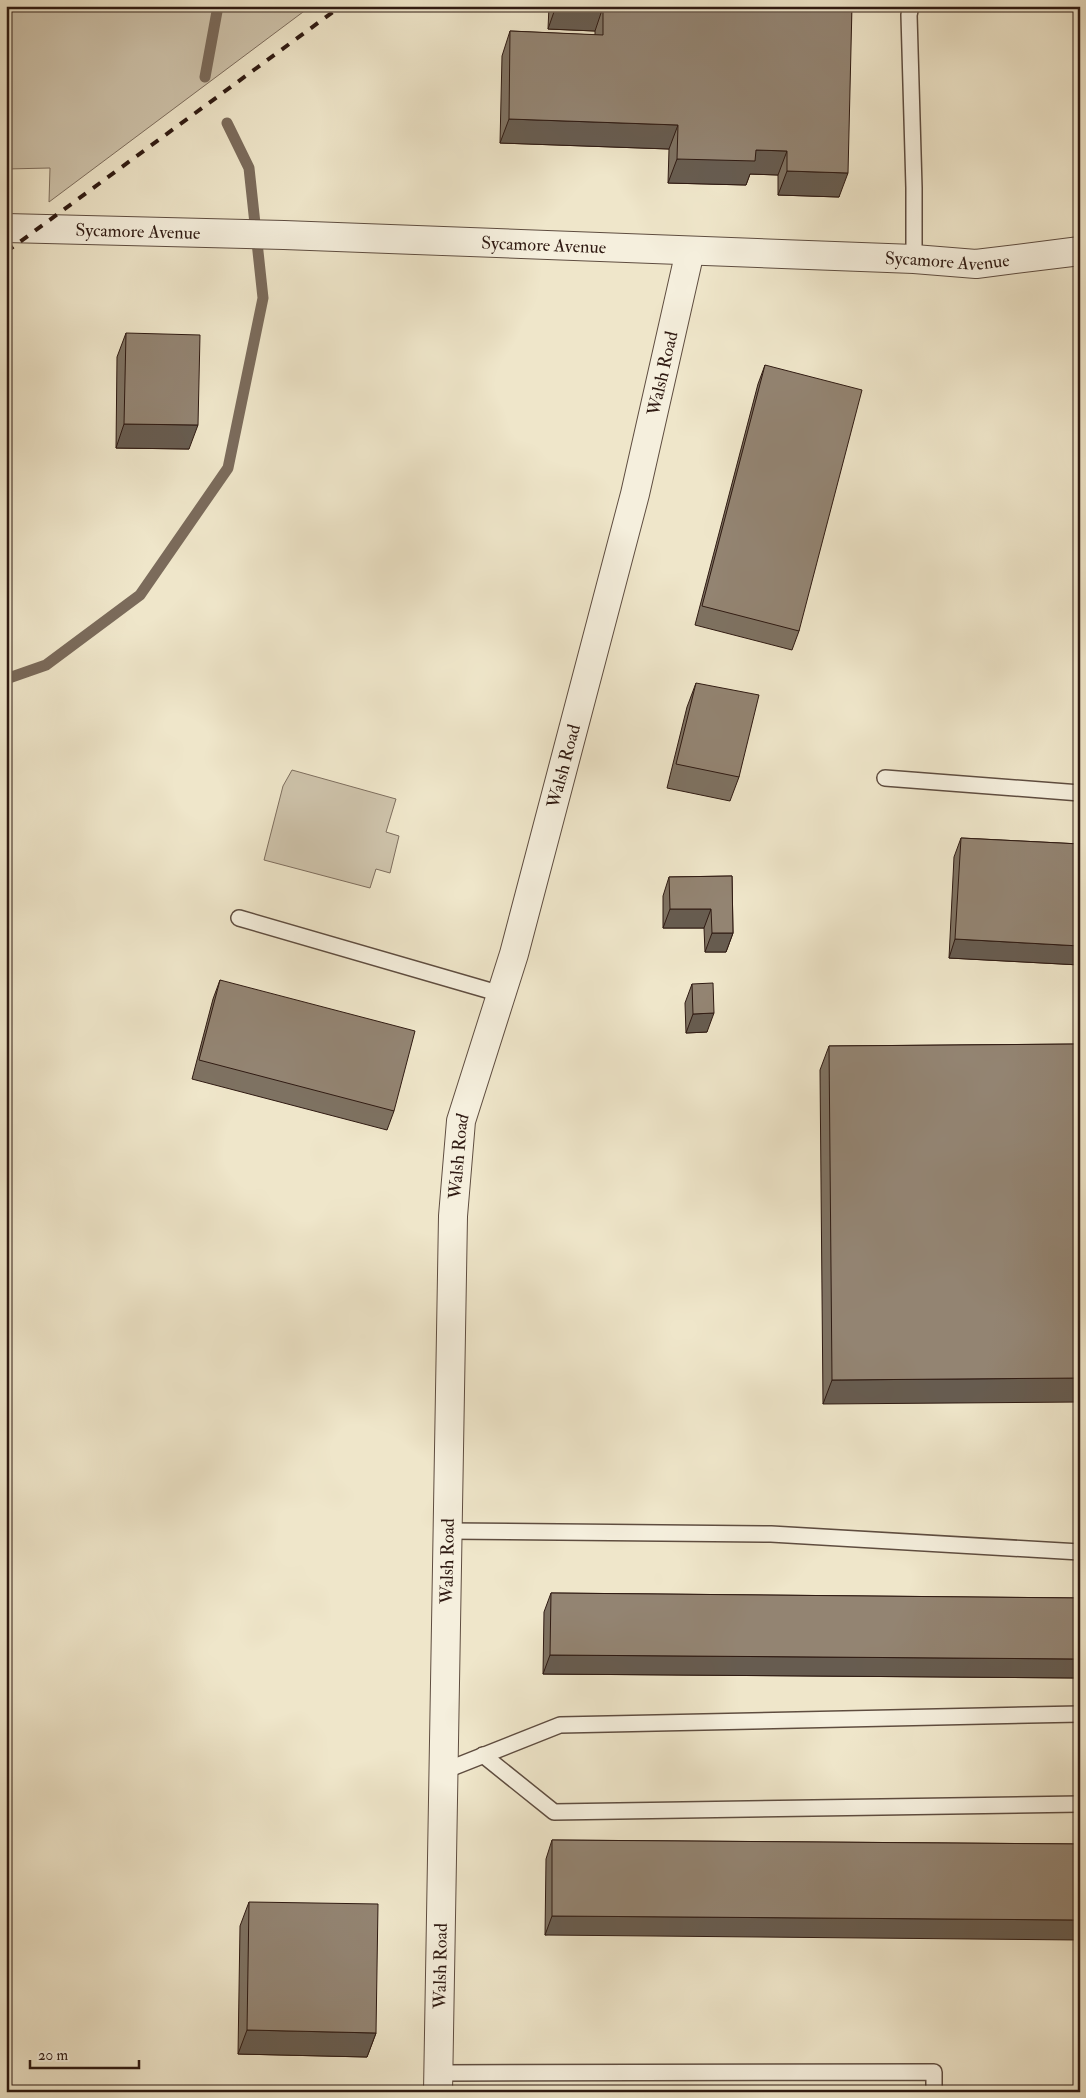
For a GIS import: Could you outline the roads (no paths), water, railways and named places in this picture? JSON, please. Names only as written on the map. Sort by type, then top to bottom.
[{"type":"street","name":"Sycamore Avenue","points":[[6,228],[284,235],[914,259],[976,264],[1080,252]]},
{"type":"street","name":"Walsh Road","points":[[439,2082],[453,1216],[461,1121],[517,944],[635,494],[690,251]]},
{"type":"lane","points":[[911,6],[914,259]]},
{"type":"lane","points":[[885,778],[1080,793]]},
{"type":"lane","points":[[239,918],[501,994]]},
{"type":"lane","points":[[448,1531],[771,1534],[1080,1552]]},
{"type":"lane","points":[[444,1771],[560,1725],[1080,1714]]},
{"type":"lane","points":[[484,1755],[554,1812],[1080,1804]]},
{"type":"lane","points":[[439,2082],[934,2072],[934,2092]]},
{"type":"waterway","points":[[205,77],[218,6]]},
{"type":"waterway","points":[[6,679],[46,665],[140,595],[228,468],[263,298],[249,168],[227,123]]},
{"type":"railway","points":[[6,252],[341,6]]}]
